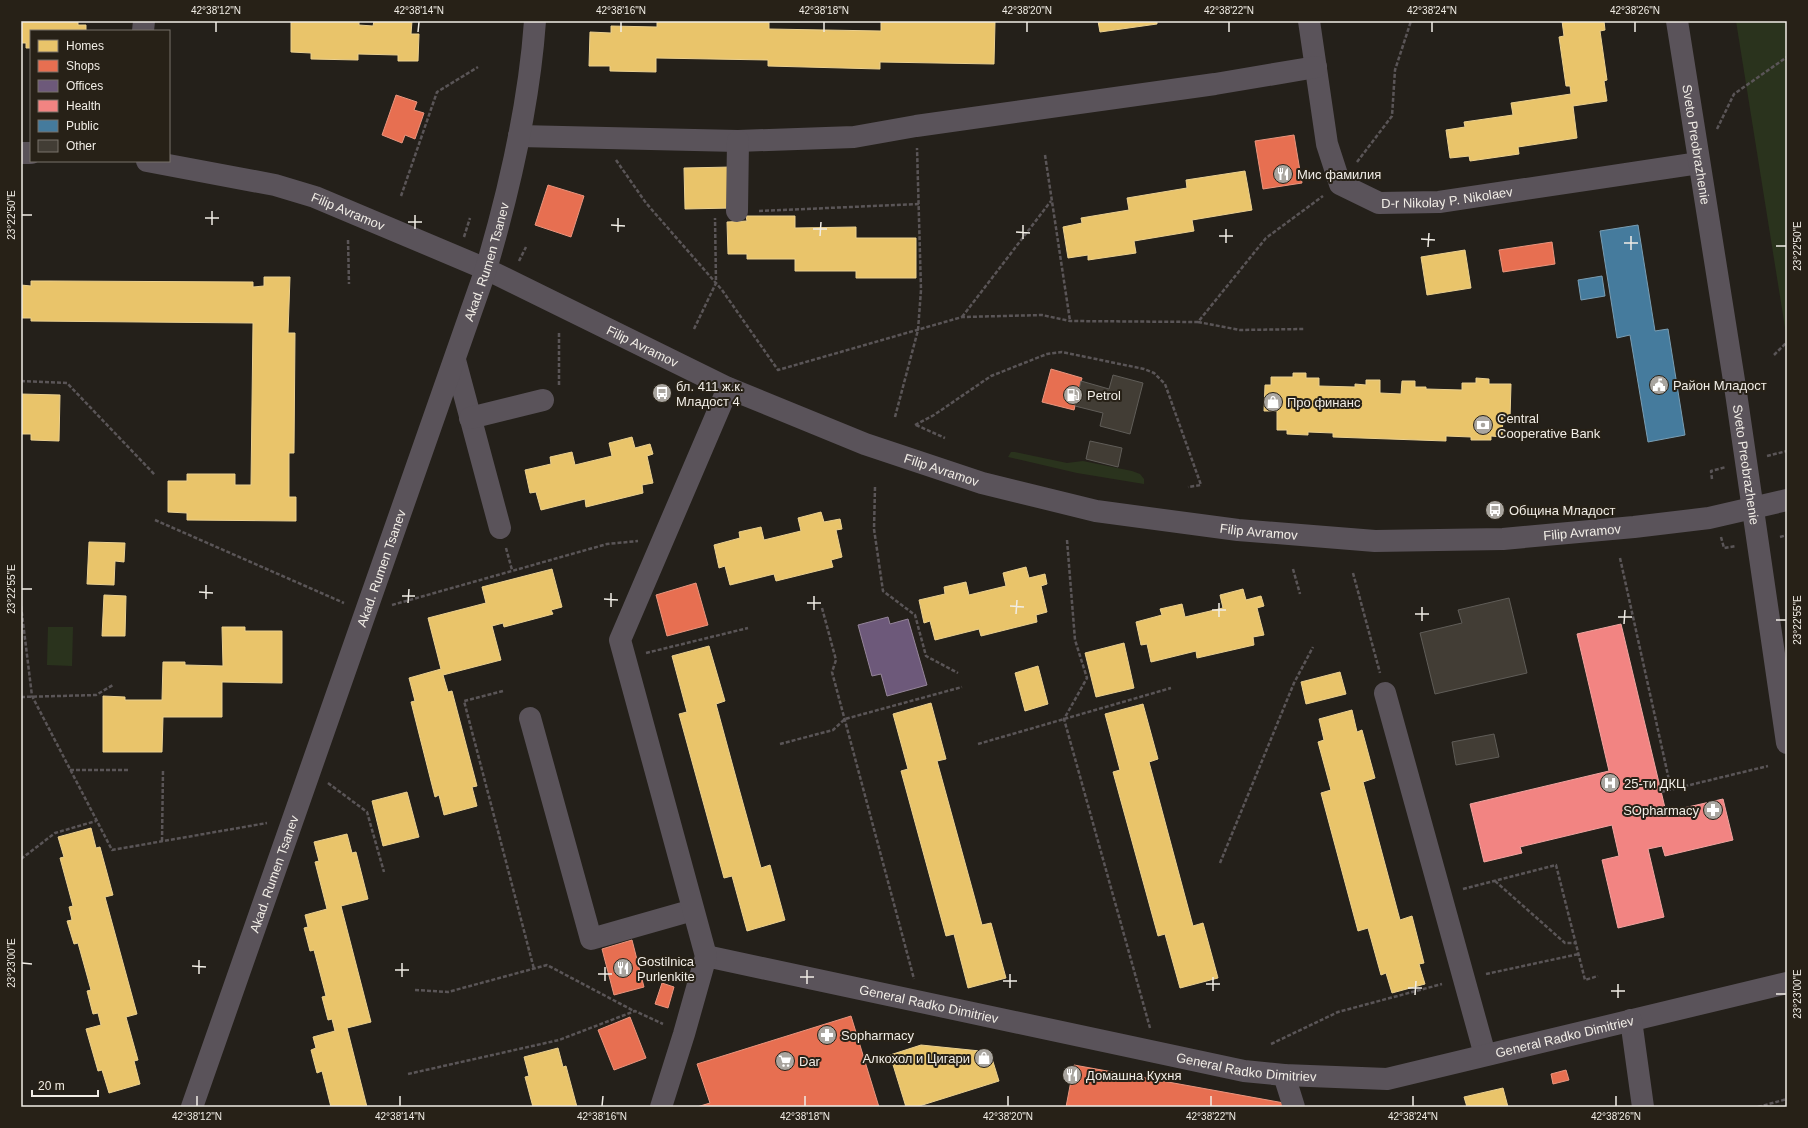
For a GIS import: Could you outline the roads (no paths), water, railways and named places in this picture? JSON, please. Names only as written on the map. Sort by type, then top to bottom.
[{"type":"street","name":"Akad. Rumen Tsanev","points":[[192,1107],[486,268],[509,187],[530,72],[535,21]]},
{"type":"street","points":[[519,136],[738,141],[854,137],[916,126],[1216,84],[1316,67],[1309,21]]},
{"type":"street","name":"Sveto Preobrazhenie","points":[[1677,21],[1753,509],[1787,744]]},
{"type":"street","name":"D-r Nikolay P. Nikolaev","points":[[1316,67],[1327,144],[1340,184],[1380,203],[1439,202],[1700,163]]},
{"type":"street","points":[[737,211],[738,141]]},
{"type":"street","name":"Filip Avramov","points":[[152,162],[275,185],[315,197],[486,268],[728,388],[865,444],[982,483],[1096,511],[1238,530],[1375,541],[1503,539],[1717,517],[1787,500]]},
{"type":"street","points":[[454,360],[500,528]]},
{"type":"street","points":[[661,1107],[706,956],[620,640],[728,388]]},
{"type":"street","points":[[470,418],[543,400]]},
{"type":"street","points":[[1385,693],[1485,1056]]},
{"type":"street","points":[[530,718],[591,939],[693,910]]},
{"type":"street","name":"General Radko Dimitriev","points":[[706,956],[1244,1072],[1387,1079],[1787,983]]},
{"type":"street","points":[[1631,1020],[1643,1107]]},
{"type":"street","points":[[1284,1075],[1294,1107]]},
{"type":"place","name":"Мис фамилия","points":[[1283,174]]},
{"type":"place","name":"Район Младост","points":[[1659,385]]},
{"type":"place","name":"бл. 411 ж.к. Младост 4","points":[[662,393]]},
{"type":"place","name":"Petrol","points":[[1073,395]]},
{"type":"place","name":"Про финанс","points":[[1273,402]]},
{"type":"place","name":"Central Cooperative Bank","points":[[1483,425]]},
{"type":"place","name":"Община Младост","points":[[1495,510]]},
{"type":"place","name":"25-ти ДКЦ","points":[[1610,783]]},
{"type":"place","name":"SOpharmacy","points":[[1713,810]]},
{"type":"place","name":"Gostilnica Purlenkite","points":[[623,968]]},
{"type":"place","name":"Sopharmacy","points":[[827,1035]]},
{"type":"place","name":"Алкохол и Цигари","points":[[984,1058]]},
{"type":"place","name":"Dar","points":[[785,1061]]},
{"type":"place","name":"Домашна Кухня","points":[[1072,1075]]}]
